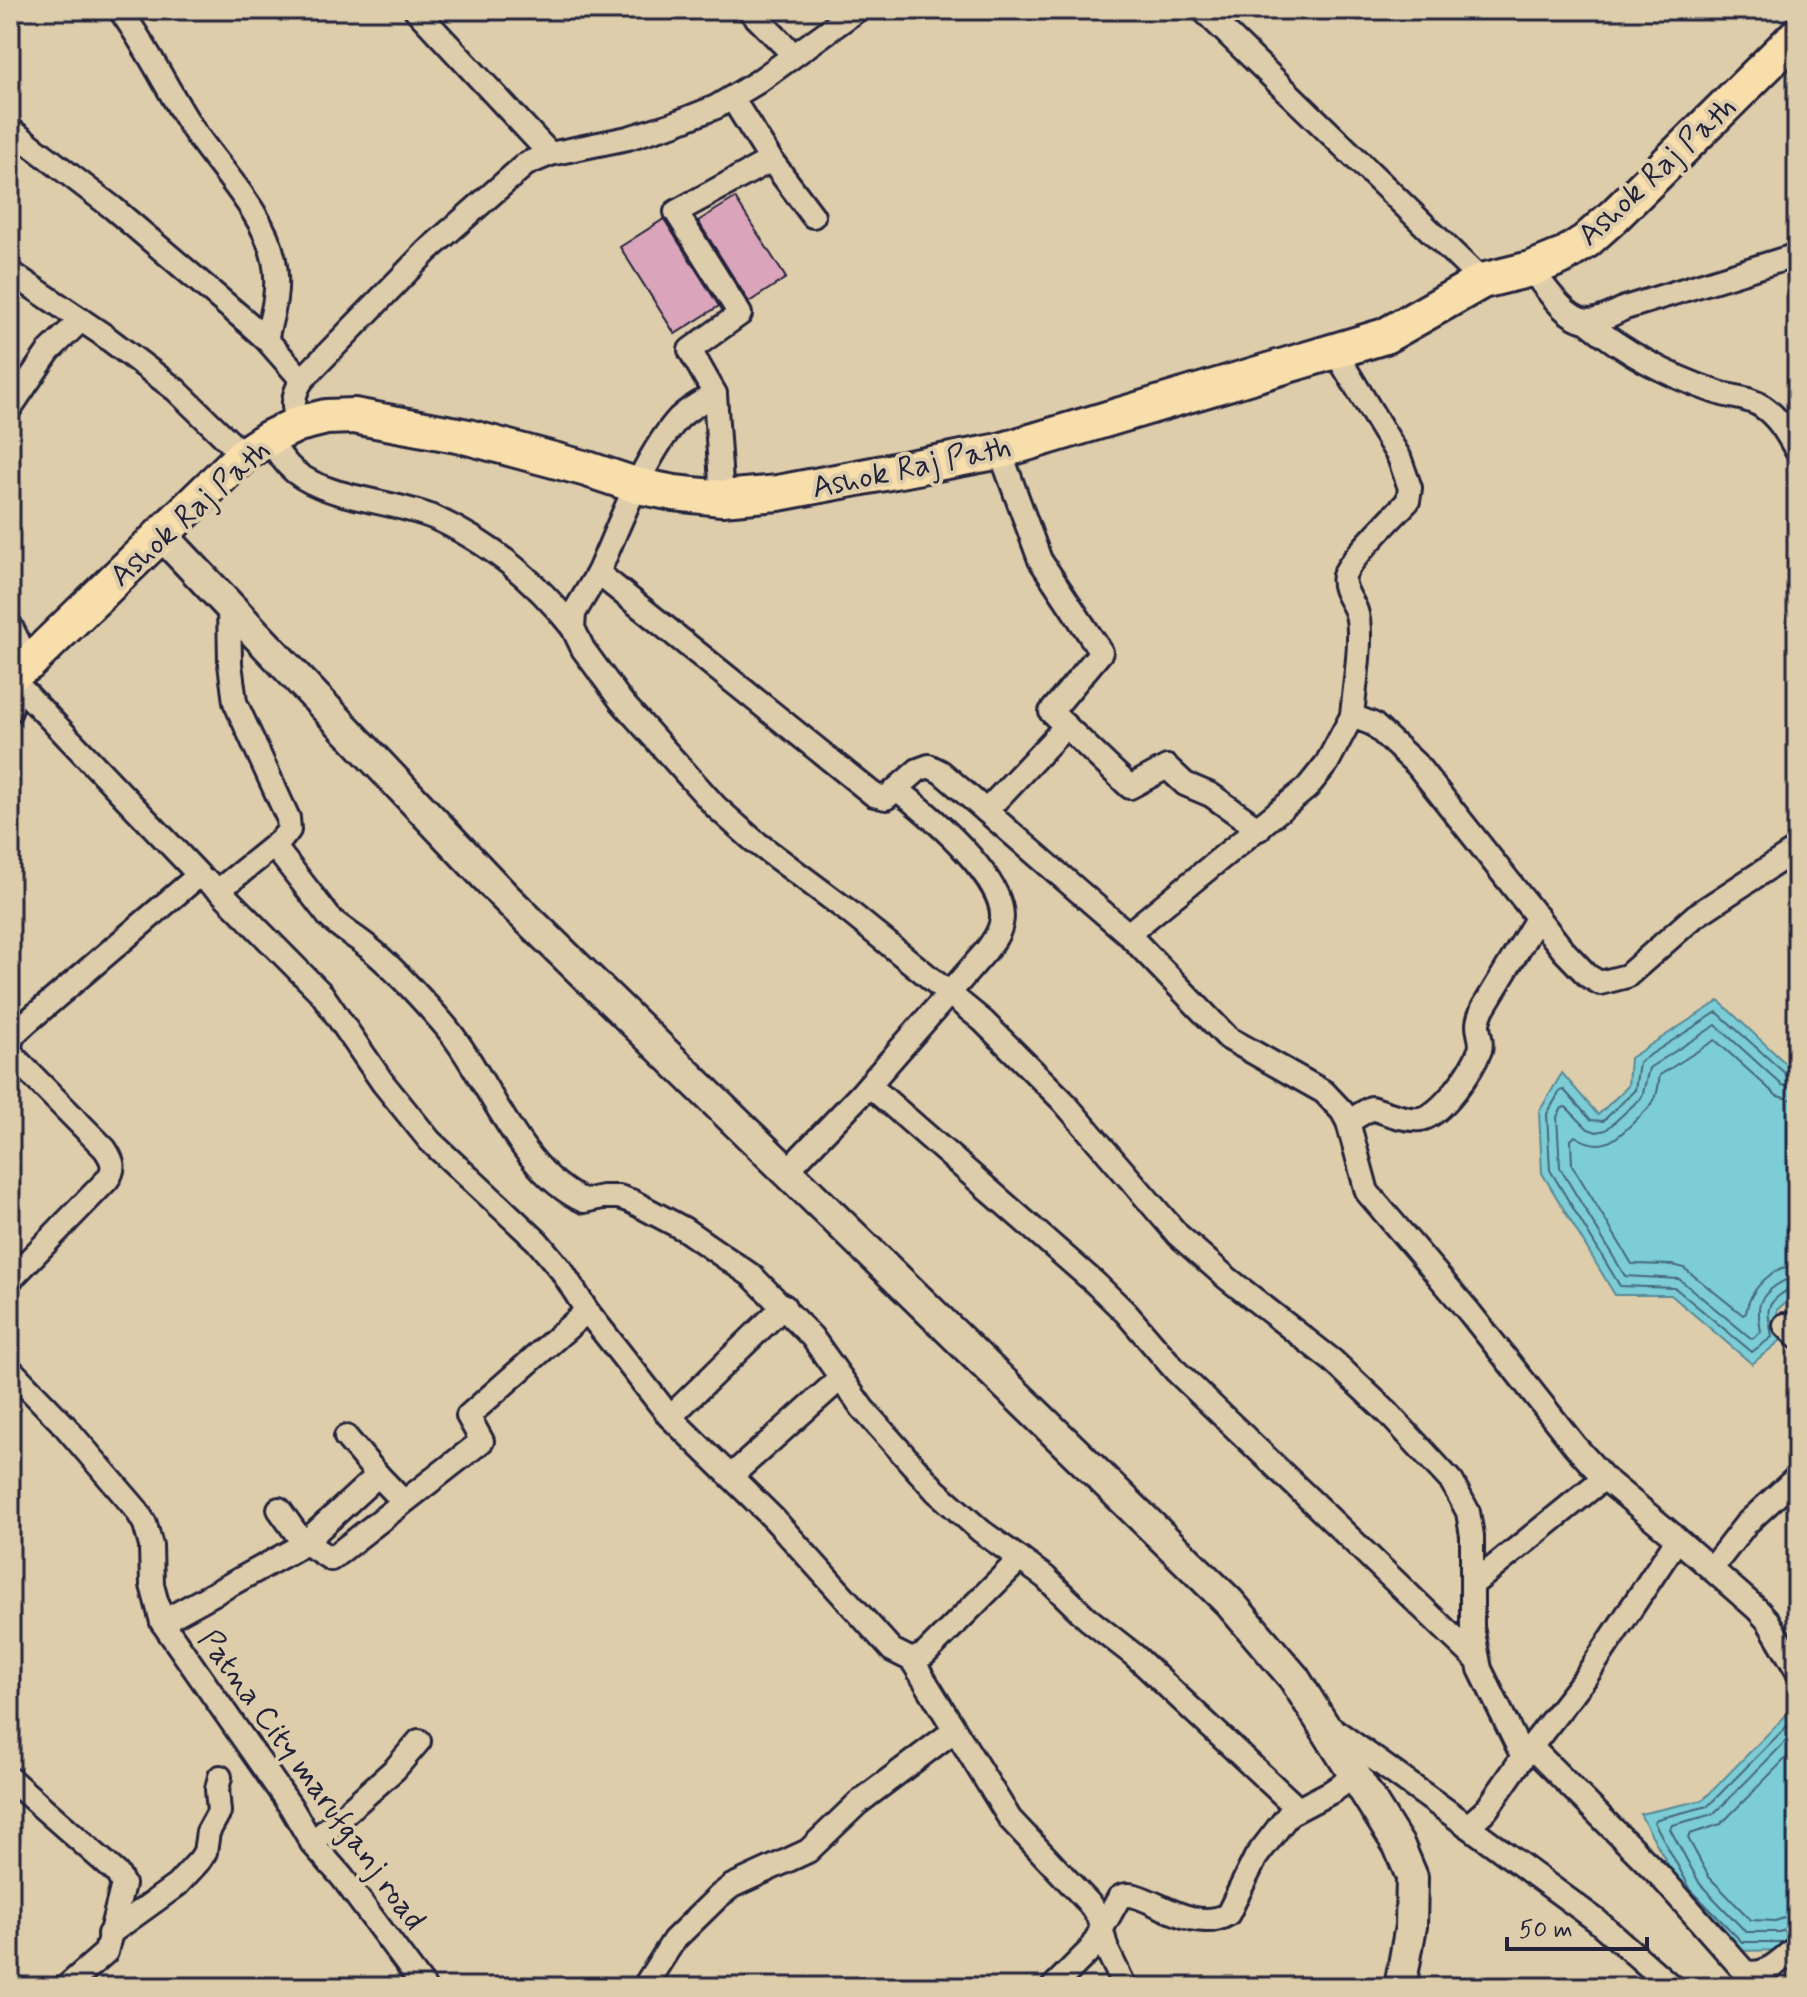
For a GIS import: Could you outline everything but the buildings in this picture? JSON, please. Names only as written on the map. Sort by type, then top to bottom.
[{"type":"main road","name":"Ashok Raj Path","points":[[18,673],[160,533],[270,439],[326,417],[354,416],[383,420],[468,437],[638,486],[722,498],[778,493],[1000,451],[1385,336],[1482,281],[1531,269],[1563,256],[1586,241],[1797,35]]},
{"type":"main road","points":[[160,533],[505,897],[1229,1602],[1294,1678],[1399,1846],[1412,1877],[1411,1926],[1400,1987]]},
{"type":"street","points":[[120,10],[191,127],[259,222],[269,242],[277,280],[266,339]]},
{"type":"street","points":[[416,10],[550,154]]},
{"type":"street","points":[[749,10],[793,54]]},
{"type":"street","points":[[270,439],[292,407],[295,391],[302,380],[395,282],[526,164],[550,154],[628,138],[673,124],[732,98],[857,10]]},
{"type":"street","points":[[1203,10],[1482,281]]},
{"type":"street","points":[[732,98],[771,160],[813,216]]},
{"type":"street","points":[[10,129],[113,208],[266,339],[302,380]]},
{"type":"street","points":[[722,498],[715,394],[690,350],[740,314],[676,212],[771,160]]},
{"type":"street","points":[[1586,321],[1797,255]]},
{"type":"street","points":[[1531,269],[1574,317],[1586,321],[1614,344],[1653,366],[1718,393],[1753,400],[1779,421],[1797,451]]},
{"type":"street","points":[[10,272],[81,320],[189,401],[270,439],[281,458],[296,473],[312,482],[437,519],[478,543],[544,591],[573,628],[583,649],[621,701],[733,823],[848,911],[983,1021],[1062,1100],[1178,1235],[1227,1278],[1333,1361],[1437,1463],[1452,1482],[1468,1512],[1472,1536],[1472,1627],[1477,1660],[1490,1692],[1527,1752],[1660,1876],[1744,1971],[1754,1975],[1763,1973],[1797,1947]]},
{"type":"street","points":[[10,408],[49,351],[81,320]]},
{"type":"street","points":[[1128,934],[1259,829],[1317,778],[1352,716],[1358,629],[1357,612],[1345,588],[1344,576],[1408,501],[1410,488],[1399,457],[1334,350]]},
{"type":"street","points":[[573,628],[574,613],[598,573],[660,445],[680,417],[715,394]]},
{"type":"street","points":[[1000,451],[1040,560],[1101,652],[1051,712],[1130,787],[1167,767],[1185,784],[1211,795],[1259,829]]},
{"type":"street","points":[[598,573],[874,795],[886,798],[918,770],[929,766],[941,772],[1128,934],[1228,1038],[1324,1092],[1348,1122],[1367,1192],[1470,1313],[1575,1446],[1604,1478],[1712,1568],[1768,1621],[1797,1670]]},
{"type":"street","points":[[219,890],[289,830],[288,818],[235,702],[230,664],[229,605]]},
{"type":"street","points":[[10,625],[18,673],[10,711]]},
{"type":"street","points":[[18,673],[199,875],[219,890],[322,994],[383,1083],[430,1141],[537,1241],[670,1417],[774,1519],[892,1650],[912,1660],[1010,1819],[1098,1916],[1107,1950],[1125,1987]]},
{"type":"street","points":[[1352,716],[1373,724],[1417,765],[1570,958],[1600,983],[1627,976],[1695,916],[1797,849]]},
{"type":"street","points":[[986,811],[1066,726]]},
{"type":"street","points":[[787,1171],[869,1085],[996,937],[1002,914],[993,889],[976,862],[946,830],[898,790]]},
{"type":"street","points":[[274,846],[329,917],[368,947],[440,1019],[468,1056],[526,1149],[563,1189],[584,1201],[619,1197],[674,1223],[735,1262],[784,1306],[824,1351],[863,1409],[936,1491],[981,1531],[1045,1577],[1088,1619],[1134,1655],[1297,1808]]},
{"type":"street","points":[[10,1280],[114,1171],[112,1159],[105,1149],[13,1056],[10,1046],[14,1034],[199,875]]},
{"type":"street","points":[[1348,1122],[1371,1108],[1418,1120],[1439,1109],[1455,1091],[1480,1050],[1478,1023],[1483,1008],[1538,917]]},
{"type":"street","points":[[869,1085],[1104,1291],[1176,1371],[1477,1660]]},
{"type":"street","points":[[670,1417],[784,1306]]},
{"type":"street","points":[[302,1545],[306,1543],[331,1559],[482,1441],[468,1416],[587,1311]]},
{"type":"street","name":"Patna City marufganj road","points":[[10,1369],[74,1436],[136,1509],[145,1524],[151,1546],[152,1585],[162,1622],[291,1807],[312,1843],[342,1877],[424,1987]]},
{"type":"street","points":[[731,1476],[841,1378]]},
{"type":"street","points":[[346,1437],[403,1501]]},
{"type":"street","points":[[162,1622],[302,1545],[378,1475]]},
{"type":"street","points":[[1712,1568],[1746,1524],[1797,1477]]},
{"type":"street","points":[[1473,1584],[1604,1478]]},
{"type":"street","points":[[279,1509],[302,1545]]},
{"type":"street","points":[[1468,1826],[1487,1809],[1585,1678],[1672,1547],[1675,1537]]},
{"type":"street","points":[[912,1660],[939,1642],[1020,1559]]},
{"type":"street","points":[[1319,1719],[1596,1920],[1672,1987]]},
{"type":"street","points":[[644,1987],[674,1940],[719,1896],[732,1886],[808,1851],[865,1797],[955,1730]]},
{"type":"street","points":[[312,1843],[395,1769],[419,1741]]},
{"type":"street","points":[[1053,1987],[1076,1966],[1103,1931],[1124,1894],[1133,1894],[1190,1918],[1208,1922],[1228,1914],[1256,1857],[1289,1814],[1355,1776]]},
{"type":"street","points":[[109,1934],[177,1885],[200,1860],[205,1852],[208,1832],[219,1812],[217,1789],[220,1777]]},
{"type":"street","points":[[10,1779],[117,1873],[123,1884],[106,1952],[66,1987]]},
{"type":"water","points":[[1719,1001],[1797,1074],[1797,1292],[1777,1310],[1781,1340],[1752,1364],[1671,1295],[1615,1295],[1542,1173],[1539,1112],[1562,1073],[1598,1115],[1628,1086],[1630,1058]]},
{"type":"water","points":[[1796,1705],[1797,1940],[1790,1950],[1739,1951],[1685,1895],[1640,1814],[1703,1800]]}]
